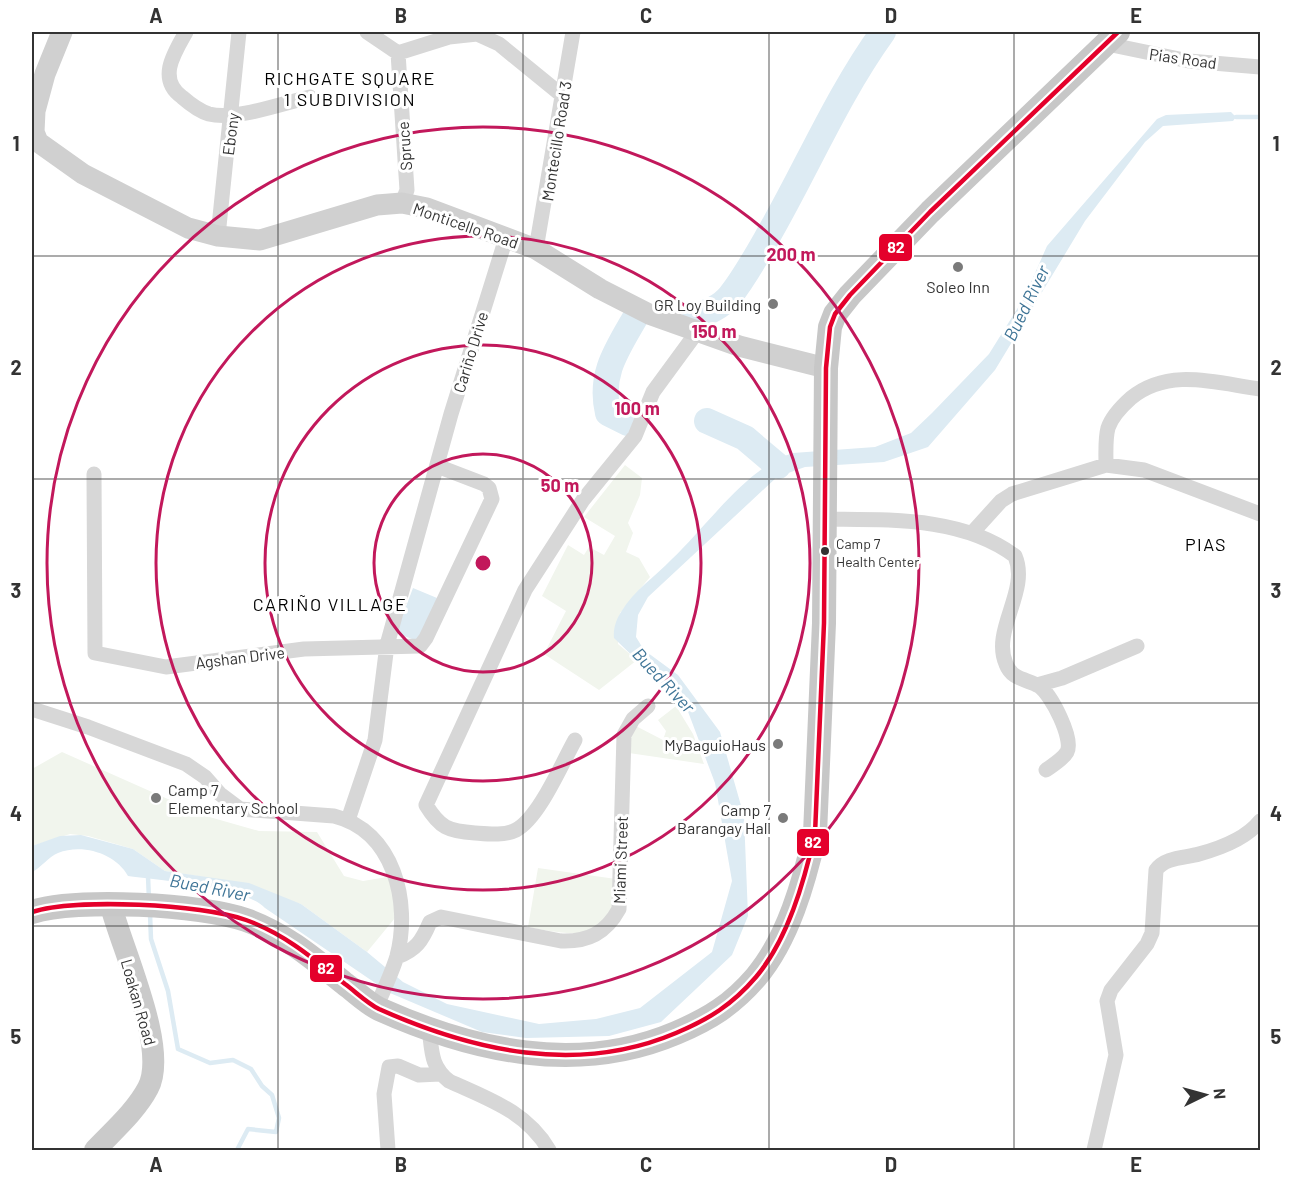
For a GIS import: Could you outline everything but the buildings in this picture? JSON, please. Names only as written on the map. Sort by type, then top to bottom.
[{"type":"highway","points":[[32,912],[56,906],[169,907],[212,910],[247,921],[286,938],[379,1002],[429,1028],[476,1045],[545,1056],[617,1052],[655,1042],[727,1007],[757,976],[779,942],[808,863],[815,834],[823,646],[825,400],[830,327],[836,314],[850,295],[937,205],[1112,38]]},
{"type":"main road","points":[[35,141],[35,111],[45,74],[62,32]]},
{"type":"main road","name":"Monticello Road","points":[[35,141],[83,174],[188,228],[218,236],[260,240],[346,212],[402,203],[427,208],[536,249],[619,299],[649,314],[697,332],[785,359],[826,368]]},
{"type":"main road","name":"Loakan Road","points":[[95,1150],[140,1101],[154,1072],[150,1030],[111,906]]},
{"type":"street","points":[[186,32],[170,65],[171,86],[199,110],[219,116],[310,97]]},
{"type":"street","name":"Ebony","points":[[218,236],[239,32]]},
{"type":"street","points":[[367,32],[398,52],[449,37],[477,34],[499,44],[564,97]]},
{"type":"street","name":"Montecillo Road 3","points":[[536,249],[564,97],[573,32]]},
{"type":"street","name":"Pias Road","points":[[1112,38],[1190,61],[1260,67]]},
{"type":"street","name":"Spruce","points":[[398,52],[407,190],[402,203]]},
{"type":"street","name":"Cariño Drive","points":[[348,820],[375,740],[380,715],[387,645],[437,466],[506,238]]},
{"type":"street","points":[[575,740],[541,801],[523,825],[515,831],[494,835],[454,830],[438,824],[426,805],[525,590],[583,500],[635,436],[653,392],[697,332]]},
{"type":"street","points":[[1106,465],[1108,429],[1112,420],[1124,404],[1144,388],[1160,381],[1186,379],[1260,389]]},
{"type":"street","points":[[972,533],[1001,501],[1012,494],[1106,465],[1144,470],[1260,514]]},
{"type":"street","points":[[387,645],[420,646],[426,638],[492,499],[489,488],[484,484],[437,466]]},
{"type":"street","name":"Agshan Drive","points":[[94,474],[95,653],[166,667],[304,649],[387,645]]},
{"type":"street","points":[[824,514],[926,524],[972,533],[1015,556],[1019,572],[1003,655],[1011,673],[1037,685],[1049,697],[1069,740],[1067,752],[1046,770]]},
{"type":"street","points":[[1037,685],[1062,678],[1137,646]]},
{"type":"street","name":"Miami Street","points":[[394,963],[413,951],[422,942],[430,922],[441,917],[561,941],[576,942],[591,938],[606,929],[620,909],[624,735],[633,719],[648,706]]},
{"type":"street","points":[[34,712],[186,764],[205,777],[220,794],[240,809],[334,816],[348,820],[366,830],[376,840],[386,857],[401,898],[402,921],[394,963],[379,1002]]},
{"type":"street","points":[[1094,1150],[1115,1066],[1115,1044],[1107,1001],[1111,990],[1152,933],[1156,870],[1169,861],[1199,854],[1242,837],[1260,821]]},
{"type":"street","points":[[429,1028],[432,1059],[440,1074]]},
{"type":"street","points":[[388,1150],[384,1094],[389,1067],[398,1066],[419,1075],[440,1074],[518,1114],[531,1126],[549,1150]]},
{"type":"shaded area","points":[[625,465],[642,478],[640,495],[628,523],[633,533],[626,552],[639,558],[650,577],[620,613],[618,644],[637,660],[599,690],[544,654],[566,611],[542,596],[568,545],[584,555],[589,547],[604,555],[615,536],[584,517]]},
{"type":"shaded area","points":[[676,706],[693,734],[704,764],[622,752],[632,724],[663,740],[666,731],[658,720]]},
{"type":"shaded area","points":[[62,752],[206,816],[259,831],[317,832],[344,876],[363,881],[387,877],[393,888],[395,918],[367,952],[301,904],[204,877],[165,871],[133,849],[88,836],[70,834],[32,846],[32,769]]},
{"type":"shaded area","points":[[538,868],[616,879],[615,912],[608,922],[588,932],[564,933],[528,927]]},
{"type":"water","name":"Bued River","points":[[1231,112],[1236,117],[1233,121],[1163,126],[1145,142],[1085,221],[995,370],[928,447],[884,462],[805,467],[777,477],[648,597],[638,615],[636,637],[644,650],[678,675],[720,732],[744,816],[748,916],[732,955],[661,1022],[609,1036],[526,1038],[482,1032],[390,993],[255,901],[240,895],[180,882],[128,876],[123,868],[107,856],[88,850],[68,850],[58,853],[32,872],[32,846],[60,836],[81,835],[133,849],[165,871],[249,883],[301,904],[367,952],[403,982],[447,1004],[539,1024],[596,1019],[640,1008],[712,952],[732,881],[715,783],[687,709],[614,638],[615,625],[626,604],[685,546],[728,499],[776,460],[793,453],[875,447],[911,433],[989,354],[1024,298],[1047,246],[1157,119],[1166,115]]},
{"type":"water","points":[[413,588],[437,598],[420,642],[396,633]]},
{"type":"waterway","points":[[695,317],[723,303],[741,281],[851,81],[883,32]]},
{"type":"waterway","points":[[1236,117],[1260,117]]},
{"type":"waterway","points":[[628,423],[608,413],[606,387],[611,364],[635,318]]},
{"type":"waterway","points":[[707,421],[745,438],[778,466]]},
{"type":"waterway","points":[[148,876],[149,900]]},
{"type":"waterway","points":[[150,914],[151,939],[168,991],[178,1049],[210,1063],[233,1060],[251,1069],[262,1086],[272,1095],[279,1118],[276,1132],[248,1129],[237,1150]]},
{"type":"transit line","name":"82","points":[[32,912],[78,905],[108,904],[170,907],[226,914],[274,932],[379,1009],[451,1036],[488,1046],[526,1052],[563,1055],[601,1053],[639,1046],[688,1028],[729,1003],[756,977],[786,928],[806,871],[815,834],[824,623],[826,368],[830,327],[835,314],[850,295],[930,212],[1118,32]]},
{"type":"place","name":"Soleo Inn","points":[[958,267]]},
{"type":"place","name":"GR Loy Building","points":[[773,304]]},
{"type":"place","name":"Camp 7 Health Center","points":[[825,551]]},
{"type":"place","name":"MyBaguioHaus","points":[[778,744]]},
{"type":"place","name":"Camp 7 Elementary School","points":[[156,798]]},
{"type":"place","name":"Camp 7 Barangay Hall","points":[[783,818]]},
{"type":"district","name":"RICHGATE SQUARE 1 SUBDIVISION","points":[[350,88]]},
{"type":"district","name":"PIAS","points":[[1206,544]]},
{"type":"district","name":"CARIÑO VILLAGE","points":[[330,604]]}]
